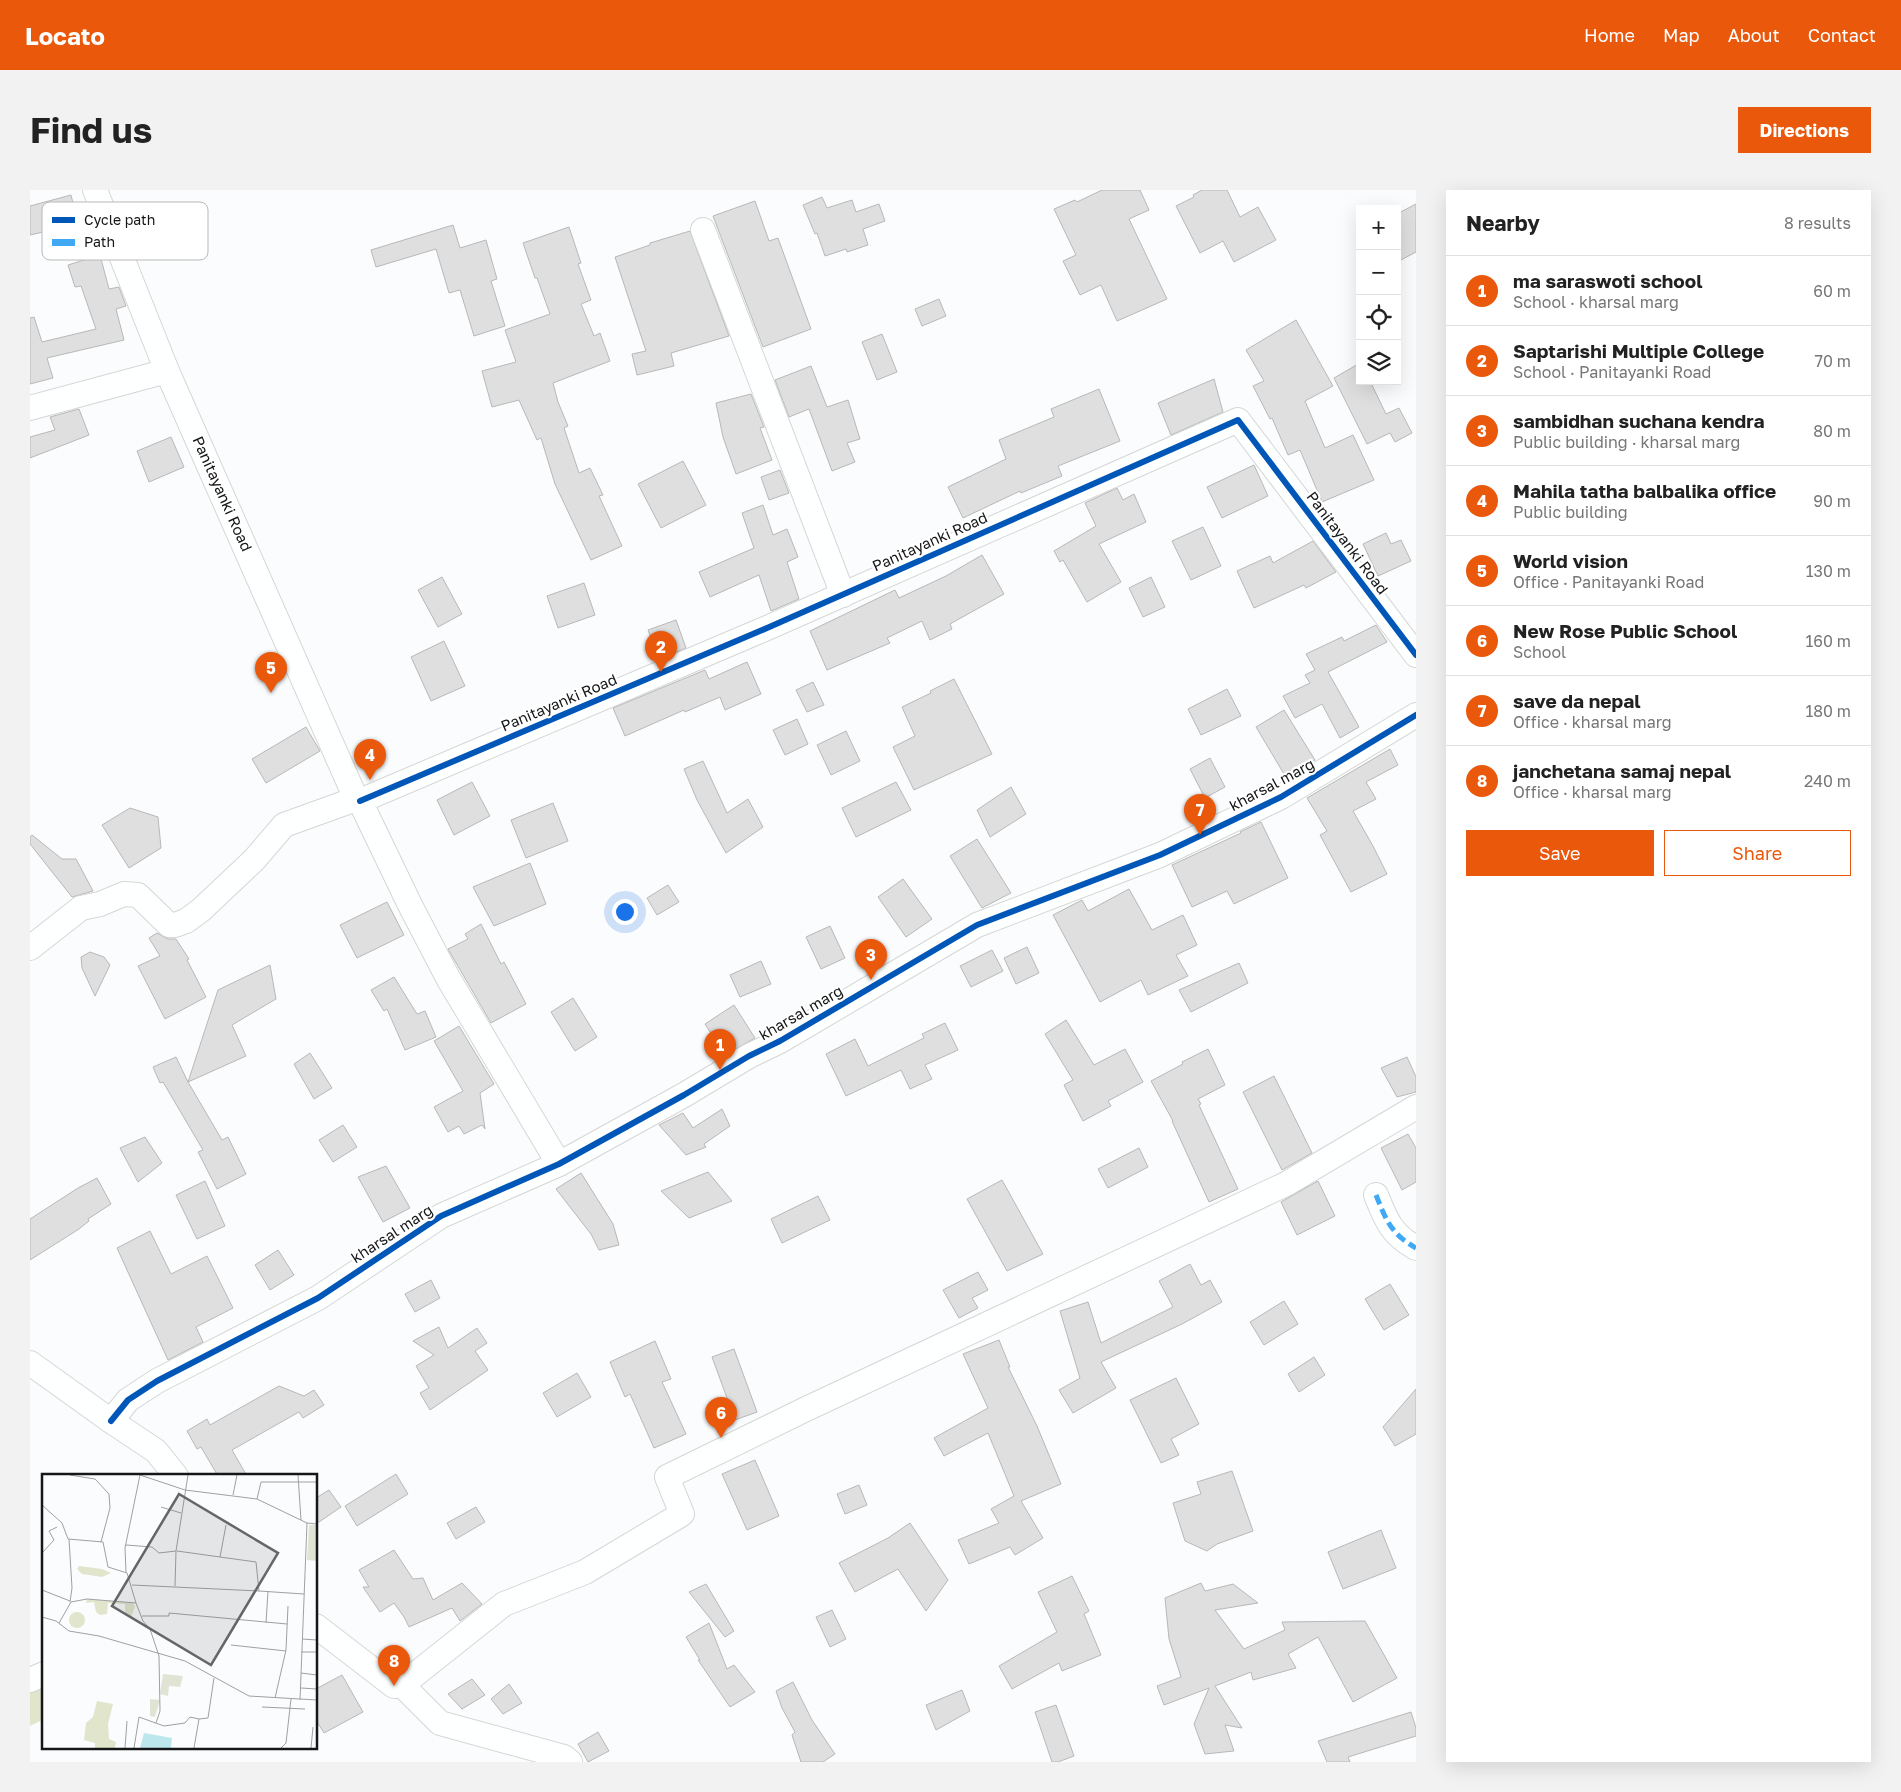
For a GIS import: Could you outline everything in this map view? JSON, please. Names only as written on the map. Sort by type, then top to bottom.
[{"type":"street","name":"Panitayanki Road","points":[[95,190],[100,202]]},
{"type":"street","points":[[703,230],[843,595]]},
{"type":"street","name":"Panitayanki Road","points":[[123,260],[167,371],[358,800],[843,595],[1238,420],[1416,655]]},
{"type":"street","points":[[30,408],[167,371]]},
{"type":"street","name":"kharsal marg","points":[[111,1421],[128,1400],[157,1381],[318,1298],[442,1216],[559,1164],[684,1095],[749,1056],[780,1041],[977,924],[1160,855],[1281,797],[1416,715]]},
{"type":"street","points":[[30,948],[81,908],[100,904],[124,894],[138,895],[169,925],[186,921],[201,910],[254,860],[284,825],[358,800],[448,978],[559,1164]]},
{"type":"street","points":[[318,1628],[394,1686],[402,1685],[504,1604],[585,1572],[682,1514],[667,1477],[804,1410],[1286,1184],[1416,1107]]},
{"type":"street","points":[[1376,1195],[1388,1225],[1404,1242],[1416,1248]]},
{"type":"street","points":[[30,1363],[111,1421],[156,1450],[174,1474]]},
{"type":"street","points":[[30,1680],[42,1675]]},
{"type":"street","points":[[402,1685],[440,1722],[564,1757],[570,1762]]},
{"type":"green space","points":[[42,1682],[42,1720],[30,1726],[30,1688]]},
{"type":"building","points":[[1102,190],[1140,190],[1149,210],[1129,219],[1167,299],[1117,321],[1101,285],[1080,295],[1063,261],[1076,255],[1054,209],[1075,200],[1077,202]]},
{"type":"building","points":[[1202,190],[1227,190],[1240,217],[1258,207],[1276,240],[1234,262],[1223,241],[1200,253],[1176,206],[1194,197],[1193,195]]},
{"type":"building","points":[[71,195],[73,202],[45,202]]},
{"type":"building","points":[[822,197],[827,208],[852,200],[856,212],[879,204],[885,221],[863,229],[868,245],[847,252],[846,249],[825,256],[817,233],[815,234],[803,205]]},
{"type":"building","points":[[755,201],[769,241],[778,238],[811,329],[763,347],[713,216]]},
{"type":"building","points":[[42,203],[42,232],[30,235],[30,206]]},
{"type":"building","points":[[1416,204],[1416,252],[1401,260],[1401,250],[1401,212]]},
{"type":"building","points":[[453,225],[460,248],[486,240],[497,279],[491,281],[505,326],[474,336],[460,290],[449,293],[436,249],[376,267],[371,250]]},
{"type":"building","points":[[569,227],[581,263],[578,264],[591,300],[581,304],[594,336],[600,333],[610,361],[553,383],[558,402],[568,426],[564,428],[579,473],[590,468],[603,495],[599,496],[622,546],[591,560],[555,484],[541,438],[537,440],[519,400],[492,407],[482,371],[516,362],[505,330],[550,314],[523,243]]},
{"type":"building","points":[[690,231],[729,336],[671,353],[674,366],[637,375],[632,354],[646,351],[615,257],[650,245],[650,243]]},
{"type":"building","points":[[84,260],[101,260],[109,289],[119,287],[126,306],[116,309],[124,340],[47,358],[53,378],[30,384],[30,318],[34,317],[42,342],[96,329],[81,286],[75,287],[68,265]]},
{"type":"building","points":[[939,299],[946,316],[922,326],[915,309]]},
{"type":"building","points":[[1296,320],[1333,386],[1305,401],[1325,448],[1353,435],[1374,480],[1322,502],[1300,450],[1288,455],[1272,418],[1270,419],[1253,386],[1264,381],[1246,350]]},
{"type":"building","points":[[882,334],[897,372],[877,380],[862,342]]},
{"type":"building","points":[[1356,365],[1356,385],[1372,385],[1386,414],[1399,408],[1412,433],[1395,442],[1390,433],[1367,444],[1334,378]]},
{"type":"building","points":[[811,366],[827,407],[848,400],[860,439],[847,443],[855,462],[832,471],[809,409],[789,417],[775,380]]},
{"type":"building","points":[[1214,379],[1223,412],[1171,435],[1158,403]]},
{"type":"building","points":[[1099,389],[1120,441],[1058,466],[1062,476],[1021,493],[1020,491],[963,518],[948,487],[1006,459],[999,440],[1054,417],[1051,409]]},
{"type":"building","points":[[751,394],[764,427],[760,428],[772,460],[736,474],[723,437],[716,403]]},
{"type":"building","points":[[79,409],[89,435],[30,458],[30,437],[55,430],[50,417]]},
{"type":"building","points":[[171,437],[184,467],[149,482],[137,451]]},
{"type":"building","points":[[683,461],[706,505],[661,528],[638,484]]},
{"type":"building","points":[[1254,465],[1268,496],[1222,518],[1207,487]]},
{"type":"building","points":[[780,470],[789,493],[769,500],[761,477]]},
{"type":"building","points":[[1117,488],[1123,500],[1134,494],[1146,522],[1099,544],[1121,582],[1087,602],[1063,560],[1060,562],[1054,551],[1096,526],[1085,503]]},
{"type":"building","points":[[763,505],[773,535],[787,529],[798,557],[787,562],[799,599],[771,611],[759,575],[710,597],[699,572],[754,548],[742,513]]},
{"type":"building","points":[[1203,527],[1221,566],[1191,580],[1172,541]]},
{"type":"building","points":[[1386,533],[1391,544],[1401,540],[1411,561],[1378,576],[1363,544]]},
{"type":"building","points":[[1313,541],[1336,572],[1306,588],[1304,585],[1254,608],[1237,571],[1270,556],[1273,563]]},
{"type":"building","points":[[982,555],[1004,594],[950,624],[952,629],[930,640],[922,621],[887,638],[890,643],[827,670],[810,631],[895,590],[899,598],[946,576]]},
{"type":"building","points":[[442,577],[462,614],[438,627],[418,590]]},
{"type":"building","points":[[1151,577],[1165,607],[1143,617],[1129,588]]},
{"type":"building","points":[[584,583],[595,615],[558,628],[547,596]]},
{"type":"building","points":[[676,620],[686,648],[659,659],[648,630]]},
{"type":"building","points":[[1376,625],[1387,642],[1328,672],[1359,727],[1340,738],[1322,704],[1295,718],[1283,696],[1310,683],[1305,675],[1315,670],[1306,654],[1342,637],[1344,641]]},
{"type":"building","points":[[444,641],[465,686],[431,701],[411,657]]},
{"type":"building","points":[[747,662],[761,694],[725,710],[720,697],[685,712],[684,710],[625,736],[613,708],[705,670],[709,679]]},
{"type":"building","points":[[954,679],[992,754],[914,790],[893,747],[915,736],[902,707]]},
{"type":"building","points":[[813,682],[824,705],[807,712],[796,690]]},
{"type":"building","points":[[1227,689],[1241,716],[1201,735],[1188,709]]},
{"type":"building","points":[[1284,710],[1315,760],[1292,774],[1290,770],[1284,774],[1256,727]]},
{"type":"building","points":[[797,719],[808,744],[785,755],[773,730]]},
{"type":"building","points":[[306,727],[320,751],[266,783],[252,759]]},
{"type":"building","points":[[846,731],[860,761],[831,775],[817,745]]},
{"type":"building","points":[[1390,749],[1398,765],[1366,782],[1376,799],[1353,811],[1387,874],[1351,892],[1320,835],[1327,831],[1307,798]]},
{"type":"building","points":[[1210,758],[1225,787],[1205,798],[1190,769]]},
{"type":"building","points":[[703,761],[727,813],[748,799],[763,827],[726,853],[697,800],[684,769]]},
{"type":"building","points":[[472,782],[490,816],[454,835],[437,800]]},
{"type":"building","points":[[896,782],[911,810],[856,837],[842,808]]},
{"type":"building","points":[[1011,787],[1026,814],[990,837],[977,810]]},
{"type":"building","points":[[553,803],[568,841],[526,858],[511,820]]},
{"type":"building","points":[[130,808],[158,817],[161,848],[129,868],[102,825]]},
{"type":"building","points":[[1261,822],[1288,878],[1234,904],[1227,891],[1192,907],[1172,865]]},
{"type":"building","points":[[32,835],[62,859],[76,859],[93,891],[72,897],[30,844],[30,837]]},
{"type":"building","points":[[977,839],[1011,893],[982,908],[950,856]]},
{"type":"building","points":[[530,863],[546,904],[494,926],[473,887]]},
{"type":"building","points":[[903,879],[932,919],[906,937],[878,897]]},
{"type":"building","points":[[668,885],[679,902],[657,915],[647,898]]},
{"type":"building","points":[[1129,889],[1152,930],[1183,915],[1197,945],[1176,955],[1188,976],[1148,995],[1141,980],[1100,1002],[1053,915],[1082,900],[1088,911]]},
{"type":"building","points":[[387,902],[404,935],[357,958],[340,925]]},
{"type":"building","points":[[481,924],[501,964],[504,962],[526,1004],[491,1023],[448,949],[468,939],[465,934]]},
{"type":"building","points":[[830,926],[845,958],[821,969],[806,937]]},
{"type":"building","points":[[157,933],[168,939],[176,939],[189,959],[187,960],[206,997],[165,1019],[138,966],[160,956],[149,938]]},
{"type":"building","points":[[1027,947],[1039,973],[1016,984],[1004,958]]},
{"type":"building","points":[[992,950],[1003,971],[971,987],[960,966]]},
{"type":"building","points":[[90,952],[104,957],[110,965],[95,996],[82,968],[81,957]]},
{"type":"building","points":[[761,961],[771,984],[740,997],[730,975]]},
{"type":"building","points":[[1239,963],[1248,983],[1191,1012],[1179,990]]},
{"type":"building","points":[[270,965],[276,999],[232,1025],[246,1056],[188,1082],[218,990]]},
{"type":"building","points":[[394,977],[417,1014],[425,1011],[436,1037],[405,1050],[387,1009],[384,1011],[371,990]]},
{"type":"building","points":[[573,998],[597,1037],[575,1051],[551,1012]]},
{"type":"building","points":[[734,1005],[755,1038],[725,1055],[705,1024]]},
{"type":"building","points":[[1066,1020],[1094,1065],[1125,1049],[1143,1082],[1108,1101],[1111,1106],[1083,1121],[1064,1085],[1073,1080],[1045,1034]]},
{"type":"building","points":[[945,1023],[958,1050],[925,1065],[932,1079],[910,1089],[901,1070],[846,1096],[826,1054],[855,1039],[868,1066],[924,1038],[922,1034]]},
{"type":"building","points":[[459,1026],[494,1084],[480,1093],[485,1129],[482,1125],[464,1134],[459,1126],[448,1132],[434,1107],[463,1091],[434,1041]]},
{"type":"building","points":[[1208,1049],[1225,1085],[1198,1099],[1201,1104],[1199,1105],[1238,1189],[1209,1202],[1173,1121],[1151,1081]]},
{"type":"building","points":[[310,1053],[332,1088],[314,1099],[294,1064]]},
{"type":"building","points":[[176,1057],[188,1082],[222,1140],[228,1137],[246,1174],[217,1189],[198,1152],[203,1150],[163,1082],[160,1083],[153,1067]]},
{"type":"building","points":[[1407,1057],[1416,1077],[1416,1092],[1397,1097],[1381,1068]]},
{"type":"building","points":[[1274,1076],[1312,1153],[1282,1170],[1243,1092]]},
{"type":"building","points":[[722,1109],[730,1126],[704,1144],[706,1147],[686,1155],[659,1125],[683,1113],[693,1128]]},
{"type":"building","points":[[343,1125],[357,1147],[333,1162],[319,1140]]},
{"type":"building","points":[[1408,1134],[1416,1148],[1416,1182],[1402,1190],[1381,1148]]},
{"type":"building","points":[[145,1137],[162,1163],[138,1182],[120,1148]]},
{"type":"building","points":[[1139,1148],[1148,1167],[1108,1188],[1098,1169]]},
{"type":"building","points":[[386,1166],[410,1208],[383,1222],[358,1177]]},
{"type":"building","points":[[708,1172],[732,1201],[689,1218],[661,1191]]},
{"type":"building","points":[[581,1173],[613,1224],[619,1245],[599,1250],[591,1234],[556,1189]]},
{"type":"building","points":[[97,1178],[111,1204],[88,1219],[89,1221],[79,1229],[30,1260],[30,1219]]},
{"type":"building","points":[[1002,1180],[1043,1254],[1007,1271],[967,1199]]},
{"type":"building","points":[[205,1181],[225,1226],[197,1239],[176,1195]]},
{"type":"building","points":[[1318,1181],[1335,1216],[1297,1235],[1281,1202]]},
{"type":"building","points":[[818,1196],[830,1220],[782,1243],[771,1219]]},
{"type":"building","points":[[150,1231],[171,1274],[207,1256],[233,1308],[196,1327],[203,1342],[168,1360],[117,1248]]},
{"type":"building","points":[[278,1250],[294,1275],[270,1290],[255,1265]]},
{"type":"building","points":[[1190,1264],[1201,1285],[1210,1280],[1222,1302],[1182,1324],[1101,1362],[1116,1388],[1073,1413],[1059,1390],[1080,1378],[1060,1311],[1088,1302],[1101,1343],[1173,1307],[1159,1281]]},
{"type":"building","points":[[978,1272],[988,1290],[972,1298],[978,1308],[959,1318],[943,1290]]},
{"type":"building","points":[[431,1280],[440,1298],[415,1312],[405,1294]]},
{"type":"building","points":[[1390,1284],[1409,1315],[1384,1330],[1365,1299]]},
{"type":"building","points":[[1284,1301],[1298,1324],[1264,1345],[1250,1322]]},
{"type":"building","points":[[439,1327],[448,1348],[477,1328],[487,1343],[475,1351],[488,1370],[430,1410],[420,1393],[429,1388],[416,1366],[434,1355],[413,1341]]},
{"type":"building","points":[[999,1340],[1010,1367],[1008,1367],[1037,1426],[1061,1484],[1021,1501],[1043,1538],[1015,1555],[1010,1547],[969,1564],[958,1540],[999,1523],[991,1509],[1014,1496],[988,1433],[944,1456],[934,1438],[988,1408],[963,1354]]},
{"type":"building","points":[[655,1341],[671,1379],[662,1382],[686,1434],[654,1448],[630,1394],[625,1397],[610,1362]]},
{"type":"building","points":[[734,1349],[757,1412],[735,1420],[712,1357]]},
{"type":"building","points":[[1314,1357],[1325,1375],[1299,1392],[1288,1374]]},
{"type":"building","points":[[577,1373],[591,1397],[557,1417],[543,1393]]},
{"type":"building","points":[[1176,1378],[1199,1424],[1171,1439],[1179,1455],[1161,1463],[1130,1400]]},
{"type":"building","points":[[279,1386],[304,1396],[314,1390],[324,1405],[303,1418],[299,1412],[232,1450],[246,1474],[217,1474],[201,1447],[197,1449],[187,1431],[207,1419],[210,1425]]},
{"type":"building","points":[[1416,1389],[1416,1434],[1395,1446],[1383,1427]]},
{"type":"building","points":[[755,1460],[779,1516],[747,1530],[722,1474]]},
{"type":"building","points":[[1232,1471],[1253,1531],[1217,1544],[1207,1551],[1185,1541],[1173,1503],[1201,1494],[1197,1482]]},
{"type":"building","points":[[396,1474],[408,1494],[357,1526],[345,1506]]},
{"type":"building","points":[[859,1485],[867,1505],[845,1514],[837,1494]]},
{"type":"building","points":[[329,1490],[341,1507],[318,1523],[318,1497]]},
{"type":"building","points":[[476,1507],[485,1522],[456,1539],[447,1523]]},
{"type":"building","points":[[910,1523],[948,1580],[926,1611],[898,1569],[855,1592],[839,1563],[888,1538]]},
{"type":"building","points":[[1381,1530],[1396,1568],[1343,1589],[1328,1552]]},
{"type":"building","points":[[394,1550],[413,1579],[423,1578],[433,1600],[462,1583],[482,1604],[460,1621],[452,1608],[409,1627],[394,1603],[380,1612],[363,1587],[369,1587],[359,1570]]},
{"type":"building","points":[[1072,1576],[1089,1611],[1084,1614],[1101,1655],[1062,1671],[1059,1663],[1012,1689],[999,1666],[1057,1632],[1038,1592]]},
{"type":"building","points":[[1201,1583],[1205,1591],[1233,1584],[1258,1603],[1215,1610],[1244,1649],[1285,1630],[1282,1622],[1365,1621],[1397,1678],[1353,1702],[1318,1637],[1288,1654],[1296,1668],[1253,1680],[1251,1672],[1215,1686],[1242,1728],[1225,1725],[1234,1751],[1205,1754],[1194,1724],[1209,1688],[1164,1705],[1157,1686],[1181,1677],[1169,1639],[1165,1598]]},
{"type":"building","points":[[706,1584],[734,1631],[725,1637],[689,1592]]},
{"type":"building","points":[[832,1610],[846,1639],[830,1647],[816,1617]]},
{"type":"building","points":[[709,1623],[727,1669],[734,1665],[755,1692],[730,1707],[698,1660],[700,1660],[686,1637]]},
{"type":"building","points":[[342,1675],[363,1712],[324,1733],[318,1723],[318,1688]]},
{"type":"building","points":[[472,1679],[485,1695],[462,1709],[448,1694]]},
{"type":"building","points":[[793,1682],[812,1720],[835,1754],[823,1762],[801,1762],[792,1735],[795,1732],[782,1708],[776,1691]]},
{"type":"building","points":[[509,1684],[522,1703],[503,1714],[491,1699]]},
{"type":"building","points":[[962,1690],[970,1711],[936,1730],[926,1705]]},
{"type":"building","points":[[1056,1705],[1074,1756],[1058,1762],[1052,1762],[1035,1712]]},
{"type":"building","points":[[1411,1712],[1416,1728],[1416,1736],[1348,1757],[1350,1762],[1327,1762],[1318,1741]]},
{"type":"building","points":[[598,1732],[609,1751],[588,1762],[578,1744]]},
{"type":"marked path","points":[[1376,1195],[1390,1226],[1416,1248]]},
{"type":"cycle path","points":[[360,801],[767,628],[1238,420],[1416,655]]},
{"type":"cycle path","points":[[111,1421],[128,1400],[157,1381],[318,1298],[441,1216],[559,1164],[684,1095],[749,1056],[780,1041],[977,925],[1160,855],[1281,797],[1416,715]]},
{"type":"place","name":"Saptarishi Multiple College","points":[[661,672]]},
{"type":"place","name":"World vision","points":[[271,693]]},
{"type":"place","name":"Mahila tatha balbalika office","points":[[370,780]]},
{"type":"place","name":"save da nepal","points":[[1200,835]]},
{"type":"place","name":"sambidhan suchana kendra","points":[[871,980]]},
{"type":"place","name":"ma saraswoti school","points":[[720,1070]]},
{"type":"place","name":"New Rose Public School","points":[[721,1438]]},
{"type":"place","name":"janchetana samaj nepal","points":[[394,1686]]}]
